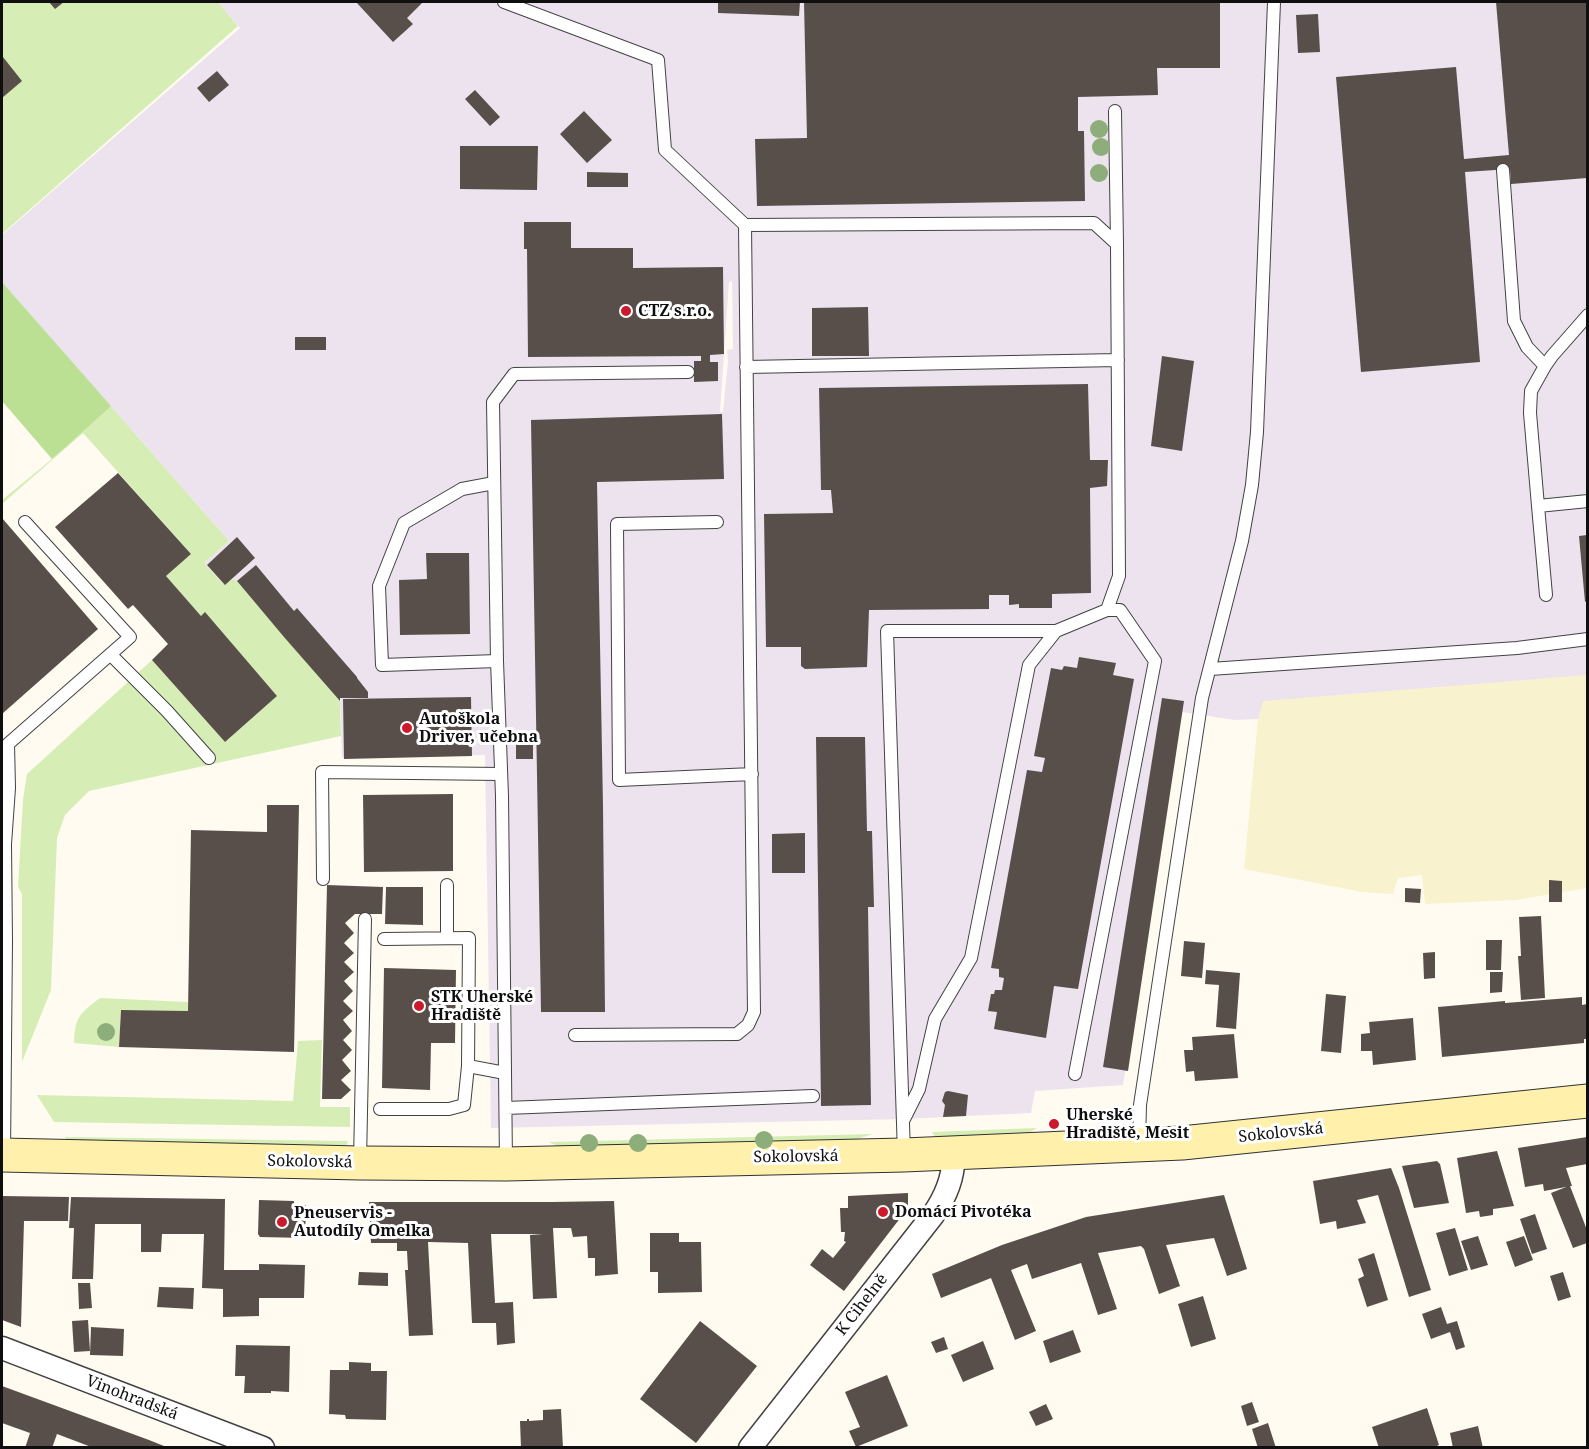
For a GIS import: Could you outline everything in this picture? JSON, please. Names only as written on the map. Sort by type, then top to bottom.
[{"type":"main road","name":"Sokolovská","points":[[3,1155],[506,1164],[904,1155],[1139,1145],[1217,1139],[1587,1101]]},
{"type":"street","name":"K Cihelně","points":[[750,1448],[933,1215],[951,1179],[954,1164],[953,1153]]},
{"type":"street","name":"Vinohradská","points":[[2,1348],[263,1448]]},
{"type":"lane","points":[[504,2],[658,60],[665,150],[745,225],[1094,223],[1117,244]]},
{"type":"lane","points":[[1139,1145],[1142,1093],[1203,698],[1242,541],[1252,485],[1257,432],[1274,2]]},
{"type":"lane","points":[[1107,610],[1119,576],[1115,111]]},
{"type":"lane","points":[[1503,170],[1515,321],[1527,347],[1545,366]]},
{"type":"lane","points":[[575,1035],[737,1034],[748,1025],[754,1012],[745,225]]},
{"type":"lane","points":[[1546,594],[1530,413],[1531,391],[1552,356],[1587,315]]},
{"type":"lane","points":[[746,367],[1118,360]]},
{"type":"lane","points":[[506,1164],[493,402],[514,374],[688,372]]},
{"type":"lane","points":[[494,483],[462,489],[404,523],[379,586],[382,665],[497,661]]},
{"type":"lane","points":[[1538,506],[1587,501]]},
{"type":"lane","points":[[3,1155],[3,844],[9,788],[8,744],[130,637],[25,522]]},
{"type":"lane","points":[[717,522],[617,524],[619,780],[752,774]]},
{"type":"lane","points":[[904,1155],[887,631],[1056,631],[1107,610],[1120,610],[1155,661],[1076,1074]]},
{"type":"lane","points":[[904,1119],[918,1089],[935,1019],[971,958],[1029,665],[1056,631]]},
{"type":"lane","points":[[1210,669],[1517,648],[1587,639]]},
{"type":"lane","points":[[111,655],[167,711],[209,758]]},
{"type":"lane","points":[[323,879],[321,772],[501,774]]},
{"type":"lane","points":[[447,885],[447,939]]},
{"type":"lane","points":[[360,1162],[365,919]]},
{"type":"lane","points":[[380,1109],[448,1109],[464,1105],[468,1066],[469,938],[384,939]]},
{"type":"lane","points":[[468,1066],[505,1073]]},
{"type":"lane","points":[[506,1108],[813,1096]]},
{"type":"shaded area","points":[[218,2],[1587,2],[1587,684],[1258,719],[1235,720],[1182,712],[1123,1085],[1035,1091],[1031,1113],[904,1119],[491,1128],[485,755],[342,758],[340,698],[235,579],[222,583],[204,563],[229,541],[2,282],[2,235],[240,28]],"holes":[[[732,281],[733,349],[727,350],[723,412],[720,412],[729,282]]]},
{"type":"shaded area","points":[[1587,675],[1587,888],[1516,900],[1425,904],[1422,875],[1398,878],[1393,894],[1362,892],[1244,869],[1258,719],[1263,701]]},
{"type":"green space","points":[[2,2],[218,2],[238,26],[2,234]]},
{"type":"green space","points":[[2,282],[111,406],[52,459],[2,401]]},
{"type":"green space","points":[[109,404],[229,541],[204,563],[222,583],[235,579],[340,701],[341,736],[89,791],[65,815],[57,838],[51,990],[22,1062],[22,894],[18,887],[23,799],[27,774],[152,660],[225,742],[277,696],[205,613],[201,616],[166,576],[191,554],[83,433],[2,504],[2,500],[52,459]]},
{"type":"green space","points":[[100,998],[188,1002],[188,1011],[121,1010],[119,1047],[74,1043],[77,1022],[87,1008]]},
{"type":"green space","points":[[322,1040],[320,1107],[350,1107],[350,1127],[54,1122],[37,1095],[293,1101],[298,1041]]},
{"type":"green space","points":[[1037,1128],[1027,1134],[935,1137],[932,1132]]},
{"type":"green space","points":[[873,1134],[857,1139],[567,1147],[549,1142]]},
{"type":"green space","points":[[65,1137],[348,1141],[346,1147],[68,1142]]},
{"type":"building","points":[[49,2],[64,2],[55,9]]},
{"type":"building","points":[[356,2],[422,3],[407,18],[413,24],[393,42]]},
{"type":"building","points":[[718,2],[800,2],[799,16],[718,13]]},
{"type":"building","points":[[804,2],[1220,2],[1220,68],[1157,68],[1158,95],[1078,97],[1078,131],[1084,131],[1085,201],[757,206],[755,139],[807,138]]},
{"type":"building","points":[[1496,2],[1587,2],[1587,178],[1511,184],[1510,169],[1465,172],[1480,362],[1361,372],[1336,77],[1456,67],[1464,159],[1509,155]]},
{"type":"building","points":[[1318,14],[1320,52],[1298,53],[1296,15]]},
{"type":"building","points":[[3,57],[22,81],[2,98],[2,59]]},
{"type":"building","points":[[217,71],[229,85],[209,102],[197,88]]},
{"type":"building","points":[[475,90],[500,117],[490,126],[465,99]]},
{"type":"building","points":[[584,111],[612,140],[587,163],[560,134]]},
{"type":"building","points":[[460,146],[538,146],[537,190],[460,189]]},
{"type":"building","points":[[587,172],[628,173],[628,187],[587,187]]},
{"type":"building","name":"CTZ s.r.o.","points":[[524,222],[571,222],[571,248],[633,248],[633,268],[723,267],[724,354],[710,355],[710,362],[718,362],[718,381],[694,382],[694,361],[701,361],[701,356],[528,357],[527,249],[524,249]]},
{"type":"building","points":[[868,307],[869,356],[812,356],[812,308]]},
{"type":"building","points":[[295,337],[326,337],[326,350],[295,350]]},
{"type":"building","points":[[1162,356],[1194,361],[1182,451],[1151,446]]},
{"type":"building","points":[[1088,384],[1090,460],[1108,460],[1107,486],[1090,488],[1091,593],[1052,594],[1052,608],[1019,608],[1019,604],[1009,605],[1009,595],[989,595],[989,609],[869,610],[867,667],[805,669],[801,666],[801,647],[766,647],[764,514],[833,513],[831,490],[821,490],[819,388]]},
{"type":"building","points":[[722,414],[724,479],[597,482],[605,1012],[541,1012],[531,420]]},
{"type":"building","points":[[118,473],[191,554],[166,576],[201,616],[205,612],[277,696],[225,742],[152,660],[168,644],[133,605],[128,609],[55,527]]},
{"type":"building","points":[[2,518],[98,629],[2,714]]},
{"type":"building","points":[[1587,535],[1587,601],[1585,602],[1579,536]]},
{"type":"building","points":[[237,537],[255,558],[225,585],[207,565]]},
{"type":"building","points":[[426,553],[469,553],[470,634],[400,635],[399,580],[427,579]]},
{"type":"building","points":[[256,565],[294,611],[297,608],[357,677],[368,692],[368,698],[340,698],[340,701],[284,637],[237,581]]},
{"type":"building","points":[[1079,657],[1116,663],[1113,675],[1134,679],[1078,989],[1054,986],[1046,1038],[994,1029],[997,1012],[988,1011],[991,994],[994,994],[995,990],[1002,990],[1004,978],[999,977],[999,969],[991,968],[1027,770],[1042,772],[1045,758],[1034,756],[1051,668],[1062,670],[1064,666],[1077,668]]},
{"type":"building","name":"Autoškola Driver, učebna","points":[[471,697],[472,756],[344,759],[343,699]]},
{"type":"building","points":[[1162,698],[1184,701],[1128,1071],[1103,1067]]},
{"type":"building","points":[[816,737],[865,737],[867,831],[872,831],[874,907],[868,907],[871,1105],[821,1106]]},
{"type":"building","points":[[516,742],[533,742],[533,759],[516,759]]},
{"type":"building","points":[[453,794],[453,871],[364,872],[363,795]]},
{"type":"building","points":[[267,805],[299,805],[294,1052],[119,1047],[121,1010],[188,1011],[191,830],[267,832]]},
{"type":"building","points":[[805,833],[805,873],[772,873],[772,834]]},
{"type":"building","points":[[1549,880],[1562,881],[1562,902],[1549,902]]},
{"type":"building","points":[[327,885],[383,887],[382,914],[355,914],[345,923],[354,933],[344,943],[354,953],[344,962],[354,972],[344,981],[353,991],[343,1001],[353,1011],[343,1020],[352,1031],[343,1040],[352,1050],[342,1060],[351,1071],[341,1080],[351,1090],[341,1099],[322,1099]]},
{"type":"building","points":[[386,887],[423,887],[423,925],[385,924]]},
{"type":"building","points":[[1405,888],[1421,889],[1420,903],[1405,902]]},
{"type":"building","points":[[1541,916],[1545,998],[1521,1000],[1518,956],[1521,956],[1519,917]]},
{"type":"building","points":[[1486,940],[1502,940],[1501,970],[1486,970]]},
{"type":"building","points":[[1184,941],[1205,943],[1202,978],[1181,976]]},
{"type":"building","points":[[1435,952],[1435,978],[1424,979],[1423,953]]},
{"type":"building","name":"STK Uherské Hradiště","points":[[384,968],[456,970],[455,1043],[431,1043],[430,1090],[382,1088]]},
{"type":"building","points":[[1206,970],[1240,973],[1236,1029],[1216,1027],[1219,985],[1205,984]]},
{"type":"building","points":[[1490,972],[1503,972],[1502,992],[1490,993]]},
{"type":"building","points":[[1326,994],[1346,996],[1341,1053],[1321,1051]]},
{"type":"building","points":[[1582,997],[1582,1005],[1587,1004],[1587,1039],[1584,1039],[1584,1043],[1442,1057],[1438,1007]]},
{"type":"building","points":[[1413,1018],[1416,1060],[1373,1065],[1372,1051],[1361,1051],[1361,1034],[1370,1033],[1369,1022]]},
{"type":"building","points":[[1234,1034],[1238,1078],[1195,1081],[1194,1071],[1186,1072],[1184,1050],[1193,1050],[1192,1037]]},
{"type":"building","points":[[945,1092],[968,1095],[966,1116],[943,1117],[945,1105],[942,1101]]},
{"type":"building","points":[[1587,1137],[1587,1164],[1566,1168],[1572,1186],[1570,1186],[1587,1230],[1587,1243],[1573,1248],[1551,1193],[1566,1187],[1544,1191],[1543,1184],[1525,1187],[1518,1148]]},
{"type":"building","points":[[1497,1151],[1514,1206],[1493,1209],[1493,1215],[1480,1217],[1479,1211],[1466,1213],[1457,1158]]},
{"type":"building","points":[[1437,1161],[1440,1164],[1449,1203],[1414,1208],[1402,1166]]},
{"type":"building","points":[[1391,1168],[1431,1290],[1409,1297],[1378,1195],[1357,1200],[1366,1223],[1337,1229],[1336,1221],[1320,1224],[1313,1181]]},
{"type":"building","points":[[908,1193],[908,1208],[844,1291],[810,1265],[822,1249],[833,1258],[846,1242],[844,1241],[845,1232],[841,1232],[840,1208],[848,1208],[848,1196]]},
{"type":"building","points":[[1224,1195],[1247,1269],[1227,1276],[1214,1238],[1166,1245],[1180,1286],[1159,1294],[1141,1246],[1098,1253],[1117,1309],[1098,1315],[1081,1263],[1032,1279],[1027,1264],[1011,1270],[1036,1331],[1015,1340],[991,1278],[941,1298],[932,1274],[1002,1245],[1086,1217]]},
{"type":"building","points":[[2,1196],[69,1197],[68,1221],[24,1221],[21,1327],[2,1320]]},
{"type":"building","points":[[71,1197],[225,1199],[224,1270],[259,1270],[259,1264],[305,1265],[304,1298],[259,1298],[259,1316],[223,1317],[223,1289],[202,1288],[204,1234],[162,1234],[161,1252],[141,1252],[141,1224],[95,1224],[93,1279],[72,1279],[74,1228],[69,1228]]},
{"type":"building","points":[[259,1200],[294,1201],[294,1204],[306,1205],[305,1238],[260,1237],[258,1234]]},
{"type":"building","points":[[614,1201],[618,1274],[595,1276],[595,1258],[588,1258],[587,1236],[573,1237],[571,1228],[553,1228],[557,1298],[533,1299],[530,1235],[543,1234],[491,1234],[495,1303],[513,1302],[515,1343],[497,1345],[496,1323],[472,1323],[468,1243],[428,1242],[433,1335],[409,1336],[405,1270],[408,1270],[407,1251],[397,1251],[397,1243],[371,1243],[369,1202]]},
{"type":"building","points":[[1535,1214],[1547,1249],[1532,1254],[1520,1219]]},
{"type":"building","points":[[1455,1228],[1468,1270],[1449,1276],[1436,1233]]},
{"type":"building","points":[[650,1233],[679,1233],[679,1242],[701,1242],[702,1292],[658,1293],[658,1272],[650,1272]]},
{"type":"building","points":[[1478,1236],[1488,1265],[1471,1270],[1461,1241]]},
{"type":"building","points":[[1524,1236],[1533,1260],[1515,1267],[1506,1242]]},
{"type":"building","points":[[1374,1253],[1388,1300],[1367,1307],[1358,1279],[1364,1276],[1358,1259]]},
{"type":"building","points":[[359,1272],[388,1273],[388,1286],[358,1285]]},
{"type":"building","points":[[1563,1272],[1571,1297],[1558,1301],[1550,1276]]},
{"type":"building","points":[[78,1283],[90,1283],[92,1308],[79,1309]]},
{"type":"building","points":[[159,1287],[194,1288],[193,1309],[157,1307]]},
{"type":"building","points":[[1203,1296],[1216,1339],[1191,1347],[1178,1304]]},
{"type":"building","points":[[1441,1307],[1447,1324],[1457,1321],[1465,1347],[1456,1350],[1450,1332],[1431,1339],[1422,1314]]},
{"type":"building","points":[[88,1320],[90,1351],[74,1352],[72,1321]]},
{"type":"building","points":[[700,1321],[757,1366],[696,1443],[640,1399]]},
{"type":"building","points":[[91,1327],[124,1329],[123,1356],[90,1355]]},
{"type":"building","points":[[1073,1330],[1081,1352],[1050,1363],[1043,1341]]},
{"type":"building","points":[[944,1337],[948,1349],[936,1353],[931,1342]]},
{"type":"building","points":[[983,1341],[994,1369],[963,1382],[951,1355]]},
{"type":"building","points":[[236,1345],[290,1346],[289,1392],[244,1393],[245,1376],[235,1376]]},
{"type":"building","points":[[349,1362],[371,1363],[371,1371],[387,1371],[386,1420],[346,1419],[345,1415],[329,1414],[330,1370],[349,1370]]},
{"type":"building","points":[[887,1375],[908,1426],[856,1447],[849,1431],[860,1427],[845,1392]]},
{"type":"building","points":[[2,1386],[169,1448],[94,1448],[57,1434],[52,1448],[25,1448],[30,1433],[2,1423]]},
{"type":"building","points":[[1252,1402],[1259,1422],[1247,1426],[1241,1406]]},
{"type":"building","points":[[1046,1404],[1053,1419],[1036,1426],[1029,1412]]},
{"type":"building","points":[[1427,1408],[1439,1445],[1432,1448],[1379,1448],[1372,1427]]},
{"type":"building","points":[[561,1409],[563,1448],[521,1448],[520,1421],[543,1420],[543,1410]]},
{"type":"building","points":[[1268,1423],[1276,1448],[1258,1448],[1252,1429]]},
{"type":"building","points":[[1478,1426],[1483,1448],[1453,1448],[1450,1433]]},
{"type":"place","name":"CTZ s.r.o.","points":[[626,311]]},
{"type":"place","name":"Autoškola Driver, učebna","points":[[407,728]]},
{"type":"place","name":"STK Uherské Hradiště","points":[[419,1006]]},
{"type":"place","name":"Uherské Hradiště, Mesit","points":[[1054,1124]]},
{"type":"place","name":"Domácí Pivotéka","points":[[883,1212]]},
{"type":"place","name":"Pneuservis - Autodíly Omelka","points":[[282,1222]]}]
